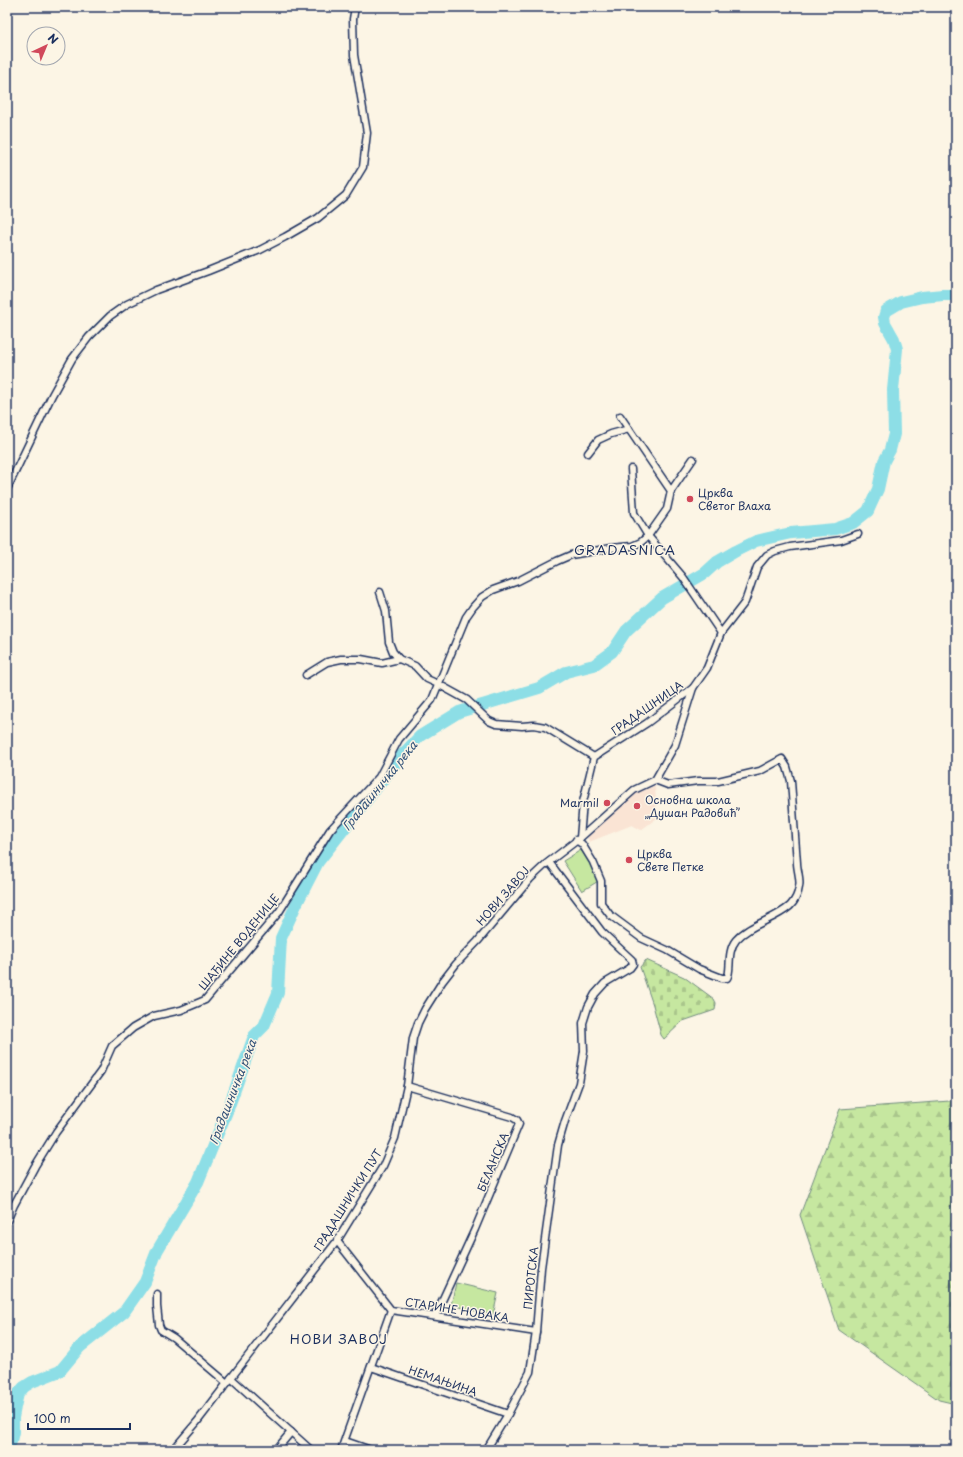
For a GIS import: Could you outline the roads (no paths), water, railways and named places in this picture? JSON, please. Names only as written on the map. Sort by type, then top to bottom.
[{"type":"street","points":[[7,489],[52,395],[72,360],[89,337],[110,316],[127,304],[156,290],[260,250],[318,218],[346,195],[363,167],[367,133],[354,55],[353,19],[355,7]]},
{"type":"street","points":[[620,416],[671,491]]},
{"type":"street","points":[[588,453],[598,440],[628,429]]},
{"type":"street","points":[[438,684],[466,617],[482,597],[493,590],[518,581],[571,555],[632,546],[641,542],[648,536],[666,509],[671,491],[693,459]]},
{"type":"street","points":[[631,469],[634,513],[648,536],[683,577],[721,634]]},
{"type":"street","name":"ГРАДАШНИЦА","points":[[594,757],[647,723],[693,688],[707,668],[721,634],[745,602],[757,567],[767,555],[785,548],[841,540],[858,534]]},
{"type":"street","points":[[380,592],[386,611],[389,642],[393,652],[400,659],[415,666],[427,679],[467,700],[482,716],[489,721],[496,724],[522,726],[534,725],[545,727],[594,757],[583,802],[578,839],[593,862],[601,881],[601,903],[610,915],[641,938],[667,950],[699,969],[722,978],[727,978],[729,975],[730,953],[735,941],[747,931],[790,906],[795,899],[800,886],[797,870],[791,781],[787,766],[782,759],[760,771],[718,781],[698,781],[668,785],[654,780]]},
{"type":"street","points":[[306,675],[327,662],[334,660],[354,658],[382,663],[400,659]]},
{"type":"street","name":"ШАЂИНЕ ВОДЕНИЦЕ","points":[[7,1222],[14,1205],[35,1166],[56,1132],[101,1071],[112,1046],[133,1028],[154,1016],[181,1010],[205,1000],[279,912],[330,830],[379,777],[399,739],[432,700],[438,684]]},
{"type":"street","points":[[578,839],[634,790],[654,780],[675,745],[693,688]]},
{"type":"street","name":"НОВИ ЗАВОЈ","points":[[467,952],[530,879],[578,839]]},
{"type":"street","name":"ПИРОТСКА","points":[[486,1450],[508,1414],[530,1372],[536,1332],[541,1268],[558,1145],[580,1083],[584,1051],[583,1023],[588,1007],[595,994],[605,983],[630,968],[633,964],[632,960],[602,932],[549,862]]},
{"type":"street","name":"ГРАДАШНИЧКИ ПУТ","points":[[173,1450],[229,1381],[337,1241],[388,1156],[395,1138],[407,1086],[413,1038],[418,1023],[442,982],[467,952]]},
{"type":"street","name":"БЕЛАНСКА","points":[[407,1086],[512,1117],[517,1120],[519,1124],[475,1229],[435,1316]]},
{"type":"street","name":"СТАРИНЕ НОВАКА","points":[[337,1241],[390,1310],[536,1332]]},
{"type":"street","points":[[157,1294],[159,1325],[161,1330],[174,1338],[229,1381],[311,1450]]},
{"type":"street","points":[[341,1450],[390,1310]]},
{"type":"street","name":"НЕМАЊИНА","points":[[371,1367],[508,1414]]},
{"type":"street","points":[[276,1450],[291,1432]]},
{"type":"street","points":[[345,1441],[371,1450]]},
{"type":"waterway","name":"Градашничка река","points":[[9,1450],[18,1394],[24,1387],[32,1382],[60,1371],[80,1347],[124,1312],[145,1282],[157,1251],[198,1182],[228,1109],[254,1036],[264,1026],[278,993],[281,938],[296,905],[318,862],[403,754],[420,736],[459,712],[539,688],[566,672],[594,665],[612,652],[626,631],[662,598],[705,573],[717,562],[736,551],[756,541],[791,533],[835,529],[853,523],[868,511],[878,489],[884,461],[890,450],[894,434],[893,390],[897,349],[894,339],[885,323],[884,317],[886,311],[901,302],[922,297],[956,295]]},
{"type":"place","name":"Црква Светог Влаха","points":[[690,499]]},
{"type":"place","name":"Marmil","points":[[607,803]]},
{"type":"place","name":"Основна школа „Душан Радовић”","points":[[637,806]]},
{"type":"place","name":"Црква Свете Петке","points":[[629,860]]},
{"type":"district","name":"GRADASNICA","points":[[625,550]]},
{"type":"district","name":"НОВИ ЗАВОЈ","points":[[339,1339]]}]
